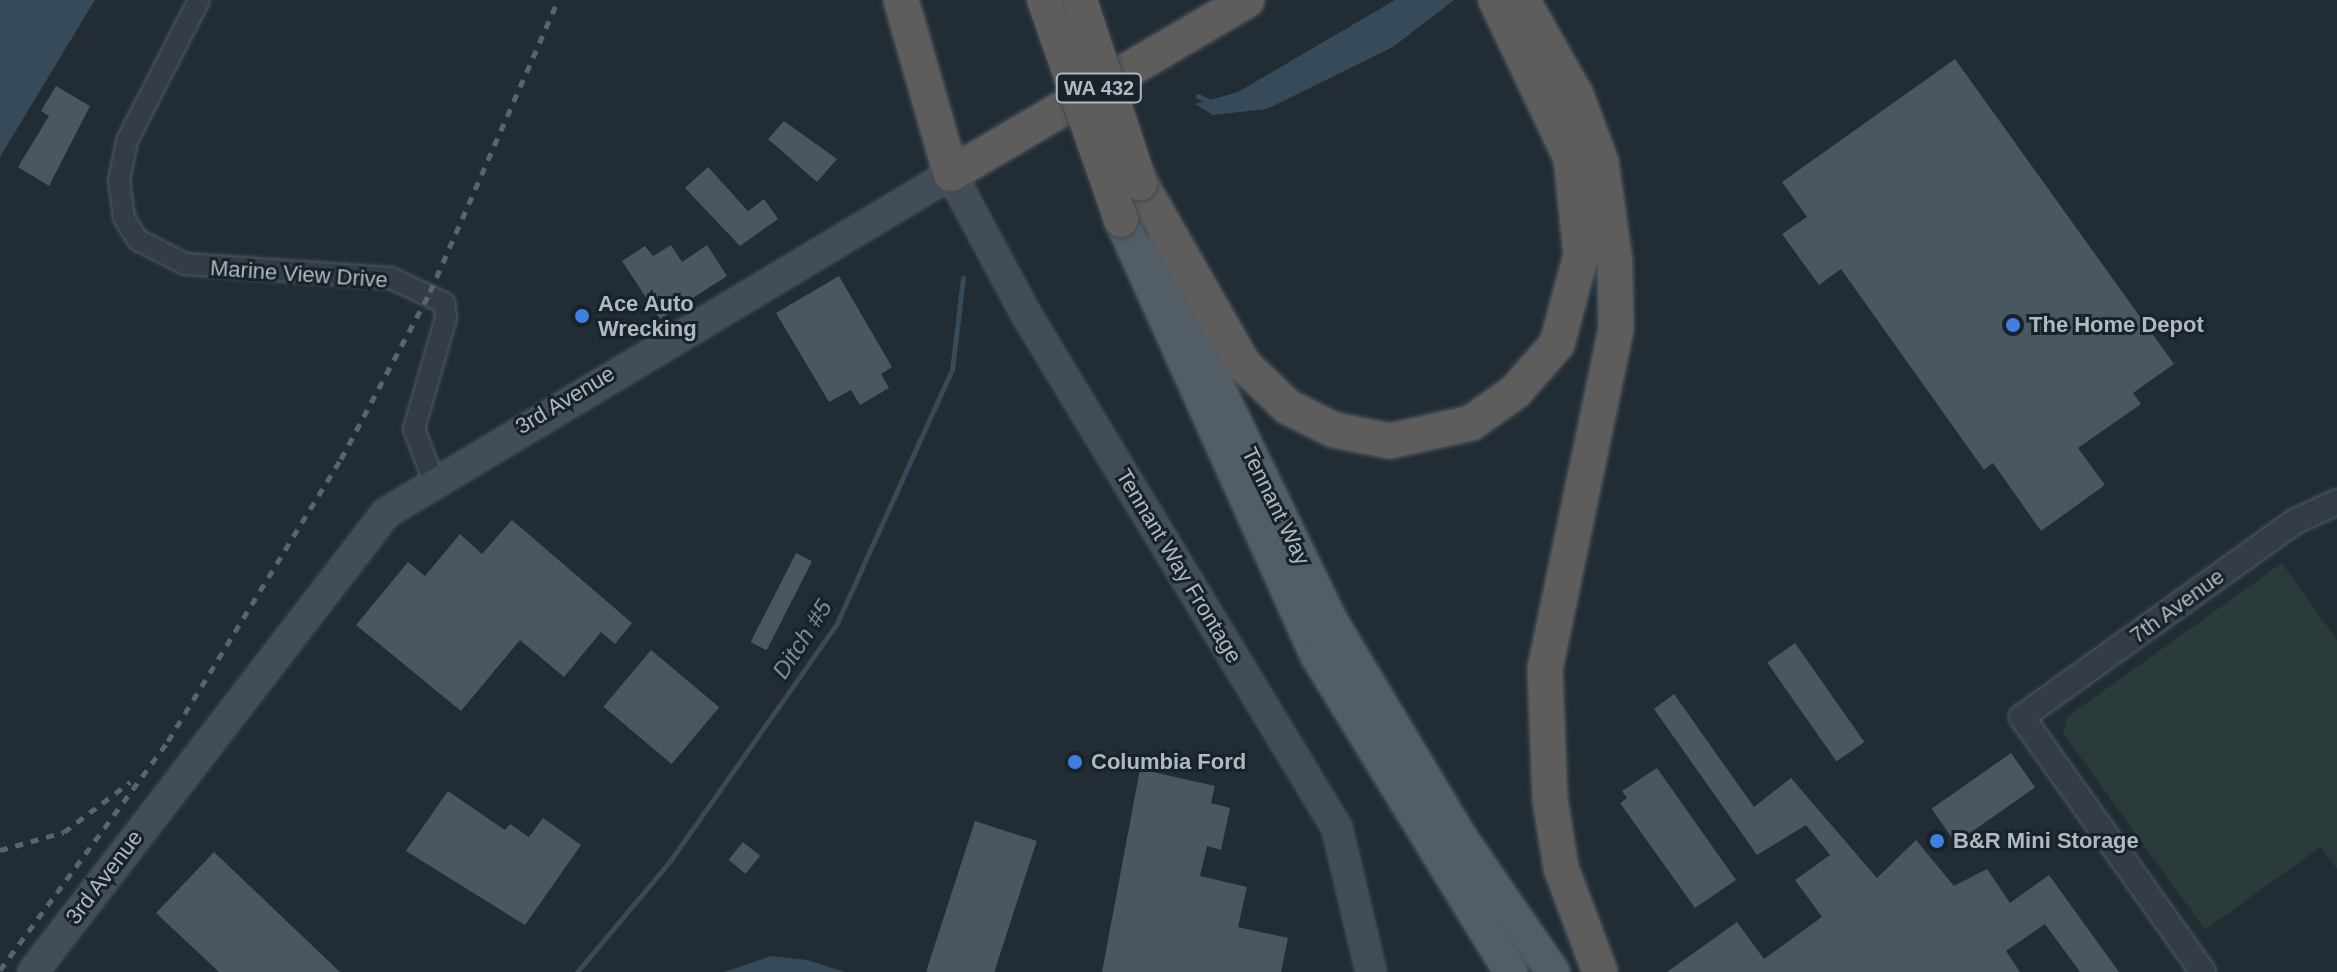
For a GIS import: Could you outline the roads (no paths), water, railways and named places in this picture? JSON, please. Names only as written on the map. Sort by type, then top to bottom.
[{"type":"highway","points":[[901,0],[951,174]]},
{"type":"highway","name":"Tennant Way","points":[[1044,0],[1121,220]]},
{"type":"highway","name":"Tennant Way","points":[[1080,0],[1140,183],[1154,215]]},
{"type":"highway","name":"3rd Avenue","points":[[951,174],[1247,0]]},
{"type":"highway","points":[[1154,215],[1244,365],[1310,419],[1390,441],[1442,434],[1492,411],[1557,344],[1581,255],[1571,158],[1496,0]]},
{"type":"highway","points":[[1522,0],[1576,95],[1601,162],[1615,262],[1616,329],[1545,670],[1550,799],[1561,868],[1600,972]]},
{"type":"main road","name":"3rd Avenue","points":[[33,972],[386,513],[433,479],[951,174]]},
{"type":"main road","name":"Tennant Way Frontage","points":[[951,174],[1026,314],[1337,828],[1371,972]]},
{"type":"main road","name":"Tennant Way","points":[[1154,215],[1203,356],[1331,621],[1461,838],[1553,972]]},
{"type":"main road","name":"Tennant Way","points":[[1121,220],[1317,656],[1506,968]]},
{"type":"street","name":"Marine View Drive","points":[[199,0],[127,141],[119,181],[124,218],[138,240],[185,264],[391,278],[444,303],[446,318],[414,429],[433,479]]},
{"type":"street","name":"7th Avenue","points":[[2203,972],[2022,717],[2296,521],[2337,502]]},
{"type":"water","points":[[0,0],[95,0],[0,157]]},
{"type":"water","points":[[1395,0],[1454,0],[1393,47],[1267,109],[1213,115],[1195,104],[1238,92]]},
{"type":"water","points":[[771,956],[807,960],[845,972],[724,972]]},
{"type":"waterway","points":[[1198,96],[1208,101]]},
{"type":"waterway","name":"Ditch #5","points":[[577,972],[670,861],[837,623],[952,370],[963,278]]},
{"type":"railway","points":[[0,970],[168,741],[341,459],[430,292],[558,0]]},
{"type":"railway","points":[[0,850],[64,832],[130,782]]},
{"type":"place","name":"Ace Auto Wrecking","points":[[582,316]]},
{"type":"place","name":"The Home Depot","points":[[2013,325]]},
{"type":"place","name":"Columbia Ford","points":[[1075,762]]},
{"type":"place","name":"B&R Mini Storage","points":[[1937,841]]}]
